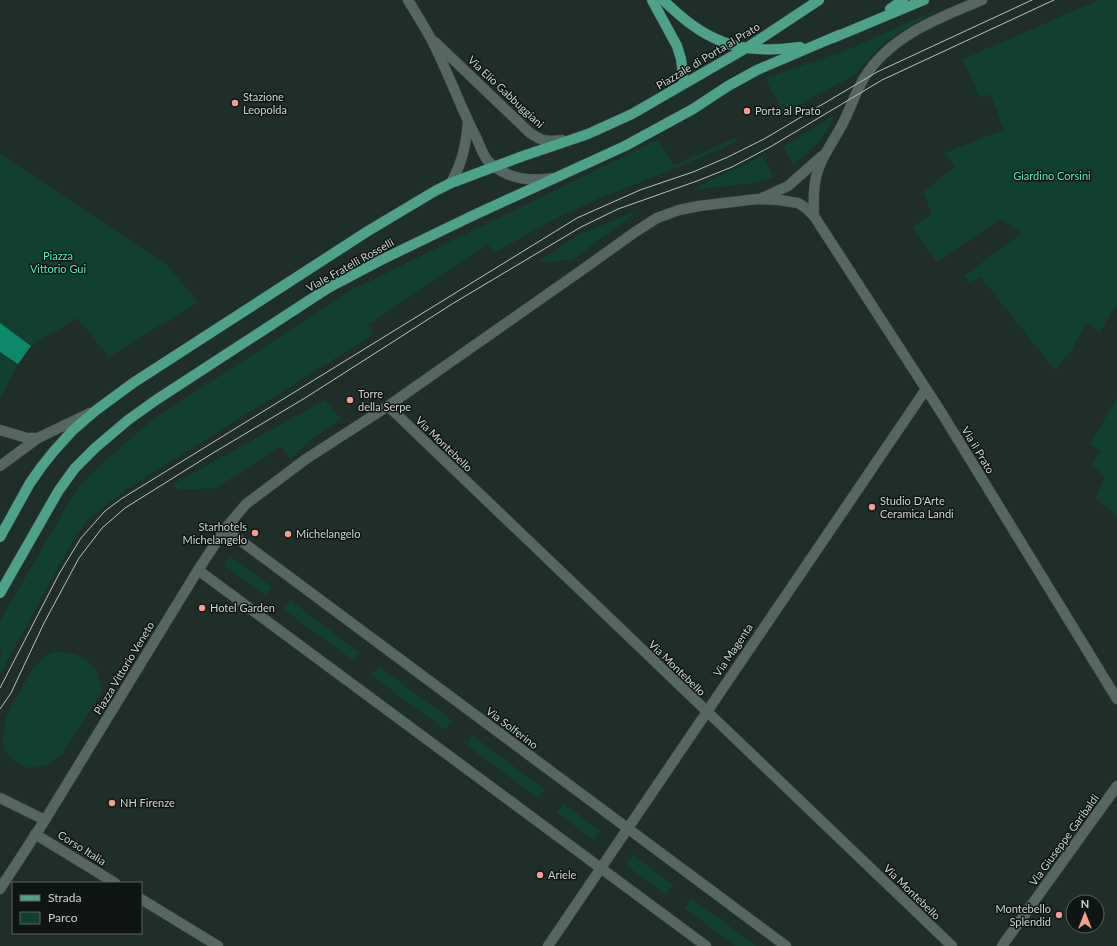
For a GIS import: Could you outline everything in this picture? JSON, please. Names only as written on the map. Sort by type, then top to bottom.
[{"type":"main road","points":[[652,0],[677,46],[682,59],[684,83]]},
{"type":"main road","points":[[663,0],[684,19],[711,37],[720,41],[763,49],[787,49],[820,42],[924,0]]},
{"type":"main road","name":"Piazzale di Porta al Prato","points":[[607,127],[748,47],[819,0]]},
{"type":"main road","points":[[862,25],[903,0]]},
{"type":"main road","name":"Viale Fratelli Rosselli","points":[[0,593],[59,490],[84,458],[128,420],[216,359],[328,288],[400,250],[474,214],[625,146],[693,109],[728,86],[757,70],[839,35]]},
{"type":"main road","name":"Viale Fratelli Rosselli","points":[[95,411],[134,382],[368,231],[434,191],[451,183],[607,127]]},
{"type":"main road","points":[[0,537],[30,483],[42,466],[73,430],[95,411]]},
{"type":"street","name":"Via Elio Gabbuggiani","points":[[408,0],[430,38],[468,122],[488,161],[509,175],[523,179],[543,180],[558,176]]},
{"type":"street","points":[[814,216],[814,185],[816,174],[825,154],[847,116],[864,79],[878,58],[898,40],[916,30],[982,0]]},
{"type":"street","name":"Via Elio Gabbuggiani","points":[[430,38],[530,133],[540,140],[551,142],[574,139]]},
{"type":"street","points":[[451,183],[457,172],[464,152],[468,122]]},
{"type":"street","points":[[757,199],[788,186],[825,154]]},
{"type":"street","points":[[225,529],[246,504],[306,459],[388,406],[634,232],[667,214],[699,206],[757,199],[798,203],[814,216]]},
{"type":"street","name":"Via il Prato","points":[[814,216],[926,389],[1117,698]]},
{"type":"street","name":"Via Magenta","points":[[548,946],[926,389]]},
{"type":"street","name":"Via Montebello","points":[[388,406],[952,946]]},
{"type":"street","points":[[0,466],[38,438],[95,411]]},
{"type":"street","points":[[0,430],[27,438],[38,438]]},
{"type":"street","name":"Piazza Vittorio Veneto","points":[[0,889],[45,820],[198,570],[225,529]]},
{"type":"street","name":"Via Solferino","points":[[225,529],[786,946]]},
{"type":"street","points":[[198,570],[706,946]]},
{"type":"street","name":"Via Giuseppe Garibaldi","points":[[1002,946],[1117,786]]},
{"type":"street","points":[[0,798],[45,820]]},
{"type":"street","name":"Corso Italia","points":[[36,834],[114,882]]},
{"type":"street","points":[[142,900],[218,946]]},
{"type":"green space","name":"Giardino Corsini","points":[[1099,0],[1117,0],[1117,307],[1115,306],[1100,332],[1086,323],[1072,349],[1056,369],[1051,365],[980,276],[970,283],[964,276],[1022,233],[1000,219],[937,262],[912,228],[932,213],[923,192],[955,167],[944,153],[1004,130],[990,94],[980,98],[963,59]]},
{"type":"green space","points":[[941,8],[884,42],[855,75],[783,113],[765,78],[842,52]]},
{"type":"green space","points":[[834,115],[822,137],[813,148],[794,165],[783,147]]},
{"type":"green space","points":[[734,138],[739,141],[664,173],[597,199],[549,222],[494,253],[488,244],[368,325],[374,334],[133,485],[90,518],[76,535],[0,674],[0,656],[2,653],[0,651],[0,621],[72,497],[83,482],[95,470],[151,421],[348,292],[657,140],[675,165]]},
{"type":"green space","name":"Piazza Vittorio Gui","points":[[0,154],[167,265],[198,302],[109,357],[77,318],[31,346],[0,323]]},
{"type":"green space","points":[[762,156],[774,177],[754,183],[691,190]]},
{"type":"green space","points":[[640,210],[572,260],[538,262],[580,234]]},
{"type":"green space","points":[[0,352],[18,364],[0,400]]},
{"type":"green space","points":[[1117,398],[1117,516],[1096,498],[1105,476],[1091,465],[1101,452],[1090,444]]},
{"type":"green space","points":[[325,400],[341,419],[315,437],[290,459],[281,446],[216,488],[177,490],[173,484]]},
{"type":"green space","points":[[230,556],[272,587],[266,596],[224,565]]},
{"type":"green space","points":[[290,600],[360,653],[356,656],[354,661],[283,609]]},
{"type":"green space","points":[[55,652],[66,652],[78,655],[92,664],[103,690],[62,754],[47,765],[30,768],[20,765],[12,759],[5,750],[3,734],[6,716],[32,670],[44,656]]},
{"type":"green space","points":[[378,666],[453,721],[449,724],[446,730],[371,675]]},
{"type":"green space","points":[[472,735],[545,790],[540,795],[539,799],[465,744],[469,742]]},
{"type":"green space","points":[[563,803],[600,831],[594,840],[556,812],[562,807]]},
{"type":"green space","points":[[633,855],[673,885],[668,890],[666,895],[626,865]]},
{"type":"green space","points":[[691,898],[756,946],[736,946],[684,908]]},
{"type":"shaded area","points":[[0,323],[31,346],[18,364],[0,352]]},
{"type":"tram line","points":[[0,688],[59,574],[81,538],[105,511],[121,499],[577,218],[640,190],[693,172],[728,157],[764,139],[877,72],[1032,0]]},
{"type":"tram line","points":[[0,709],[11,693],[44,623],[79,558],[102,528],[125,508],[305,398],[452,304],[581,227],[618,209],[732,167],[770,147],[882,80],[1054,0]]},
{"type":"place","name":"Stazione Leopolda","points":[[235,103]]},
{"type":"place","name":"Porta al Prato","points":[[747,111]]},
{"type":"place","name":"Torre della Serpe","points":[[350,400]]},
{"type":"place","name":"Studio D'Arte Ceramica Landi","points":[[872,507]]},
{"type":"place","name":"Starhotels Michelangelo","points":[[255,533]]},
{"type":"place","name":"Michelangelo","points":[[288,534]]},
{"type":"place","name":"Hotel Garden","points":[[202,608]]},
{"type":"place","name":"NH Firenze","points":[[112,803]]},
{"type":"place","name":"Ariele","points":[[540,875]]},
{"type":"place","name":"Montebello Splendid","points":[[1059,915]]}]
